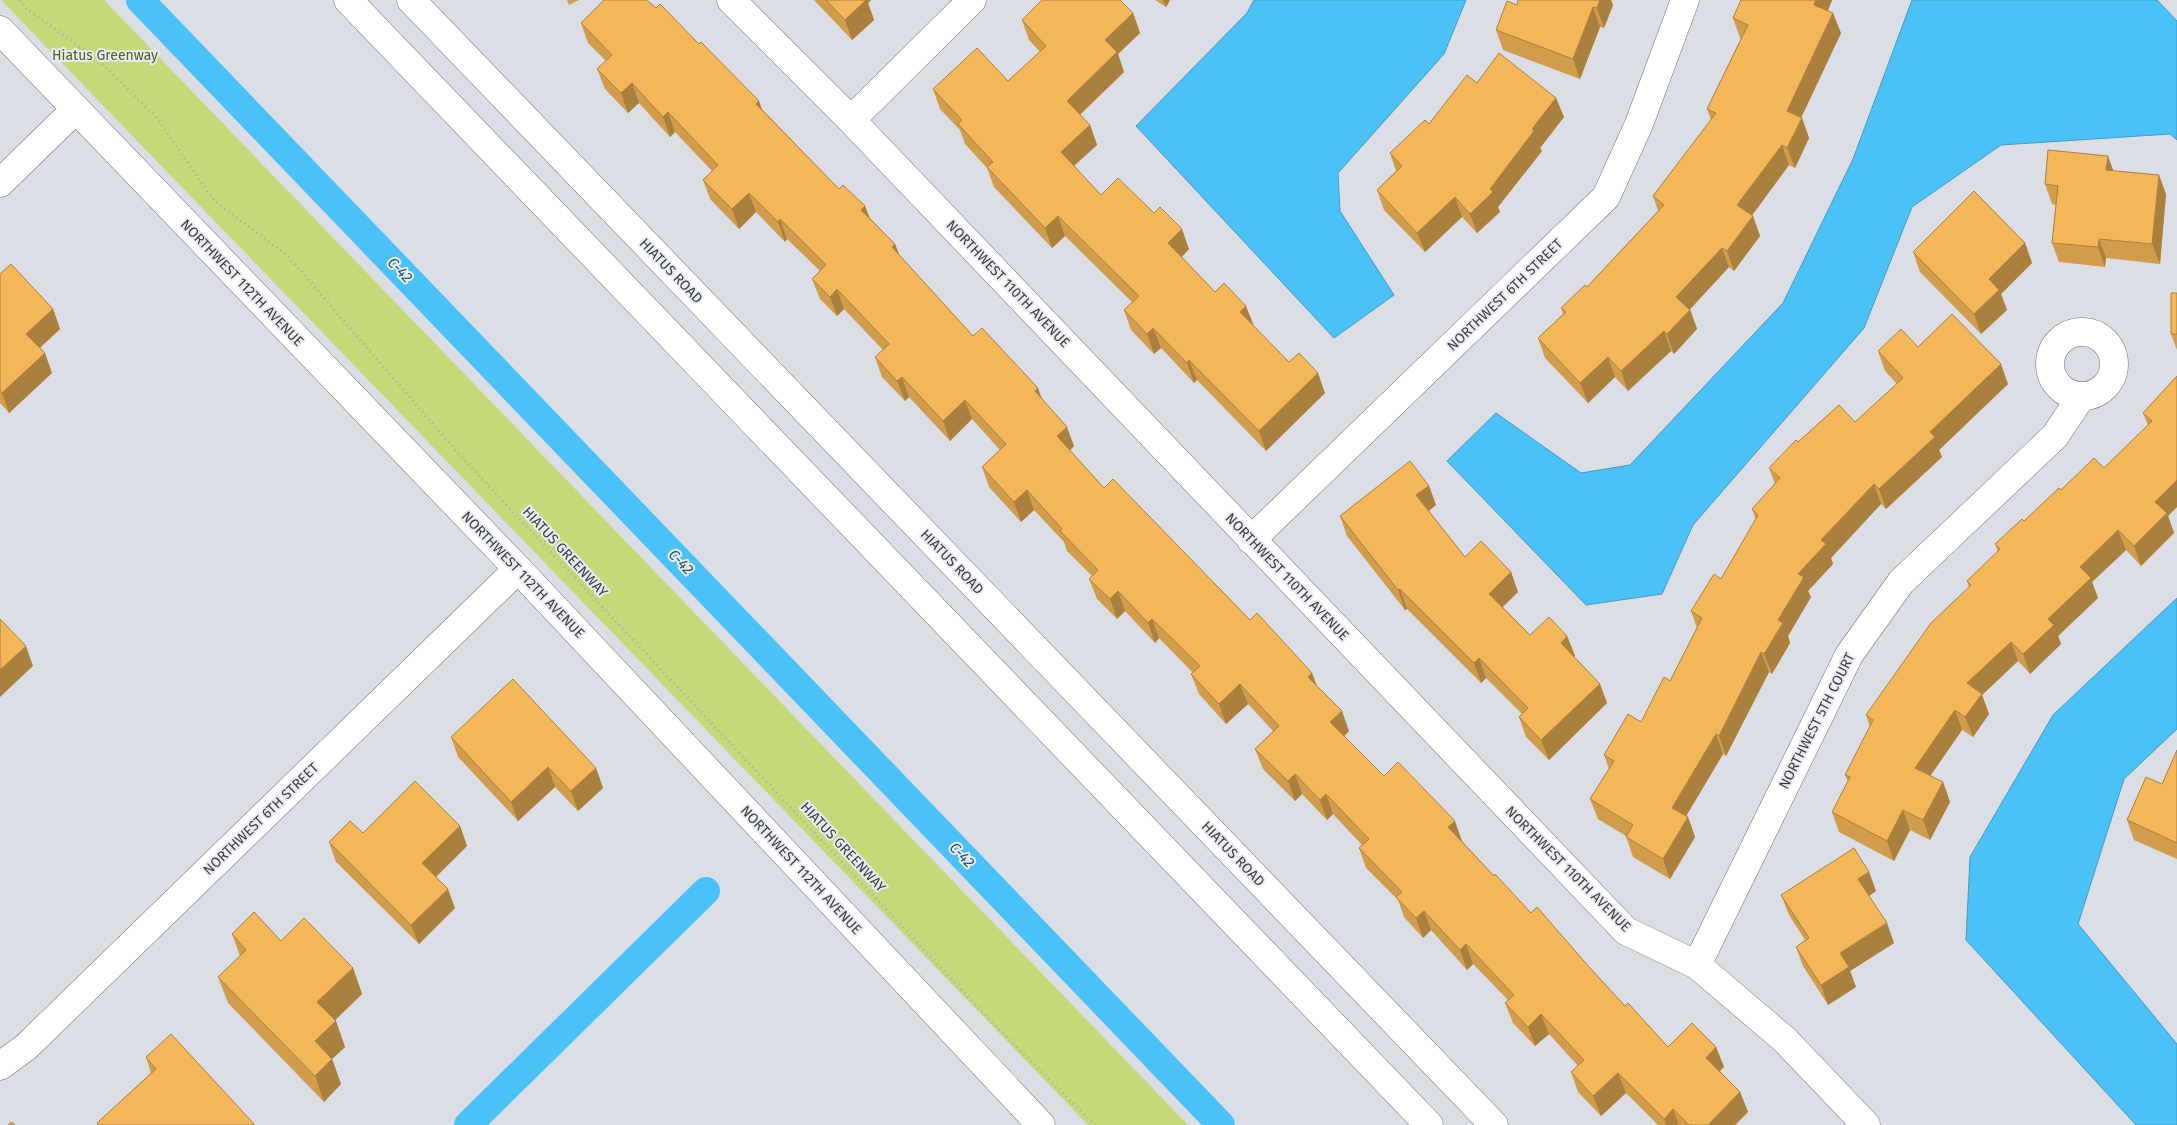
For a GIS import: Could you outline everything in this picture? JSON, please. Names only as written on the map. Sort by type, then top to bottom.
[{"type":"street","points":[[348,0],[1429,1125]]},
{"type":"street","name":"HIATUS ROAD","points":[[411,0],[1494,1125]]},
{"type":"street","name":"NORTHWEST 110TH AVENUE","points":[[731,0],[851,120],[1626,931],[1697,965],[1785,1040],[1866,1125]]},
{"type":"street","points":[[851,120],[972,0]]},
{"type":"street","name":"NORTHWEST 6TH STREET","points":[[1251,540],[1606,197],[1639,124],[1684,0]]},
{"type":"street","name":"NORTHWEST 112TH AVENUE","points":[[0,30],[518,568],[1041,1125]]},
{"type":"street","points":[[0,184],[75,110]]},
{"type":"street","name":"NORTHWEST 5TH COURT","points":[[1697,965],[1849,655],[1901,582],[2055,436],[2081,397]]},
{"type":"street","name":"NORTHWEST 6TH STREET","points":[[0,1066],[26,1047],[518,568]]},
{"type":"path","name":"HIATUS GREENWAY","points":[[20,0],[28,10],[98,60],[157,118],[214,201],[288,256],[455,450],[989,1019],[1095,1125]]},
{"type":"green space","name":"Hiatus Greenway","points":[[1,0],[104,0],[1188,1125],[1088,1125]]},
{"type":"water","points":[[1254,0],[1466,0],[1444,54],[1338,173],[1340,211],[1394,295],[1334,338],[1136,126],[1247,13]]},
{"type":"water","points":[[1912,0],[2157,0],[2177,21],[2177,140],[2170,134],[2001,145],[1912,207],[1864,328],[1693,525],[1662,594],[1586,605],[1447,461],[1496,413],[1581,473],[1630,465],[1783,303],[1853,159]]},
{"type":"water","points":[[2177,598],[2177,729],[2124,779],[2078,924],[2177,1044],[2177,1125],[2136,1125],[1966,940],[1970,857],[2053,715]]},
{"type":"building","points":[[604,0],[647,0],[656,8],[660,4],[699,44],[701,42],[759,101],[756,104],[839,189],[843,185],[865,206],[861,210],[895,244],[892,247],[973,336],[982,328],[1038,388],[1035,391],[1067,427],[1057,436],[1104,488],[1113,479],[1250,620],[1257,613],[1312,673],[1308,677],[1342,711],[1330,722],[1384,776],[1398,762],[1455,821],[1448,827],[1494,876],[1495,874],[1531,913],[1537,907],[1625,1006],[1628,1003],[1668,1047],[1692,1023],[1716,1047],[1706,1058],[1740,1092],[1708,1125],[1689,1125],[1673,1109],[1664,1119],[1618,1073],[1593,1096],[1571,1072],[1584,1060],[1541,1014],[1528,1027],[1505,1003],[1514,995],[1466,944],[1460,950],[1424,911],[1416,918],[1396,897],[1402,892],[1359,848],[1369,839],[1326,794],[1320,800],[1295,774],[1288,781],[1255,749],[1279,726],[1240,684],[1219,704],[1191,674],[1200,666],[1152,619],[1148,623],[1118,591],[1110,599],[1089,579],[1098,570],[1060,531],[1062,529],[1027,490],[1014,502],[982,467],[1006,444],[965,400],[943,421],[902,377],[897,381],[875,357],[889,344],[837,289],[830,297],[812,279],[826,265],[780,219],[778,222],[749,193],[732,209],[703,180],[718,165],[668,112],[663,117],[632,83],[621,93],[597,69],[612,55],[581,23]]},
{"type":"building","points":[[826,0],[866,0],[845,20]]},
{"type":"building","points":[[1042,0],[1120,0],[1133,13],[1105,40],[1117,52],[1067,101],[1090,125],[1061,152],[1101,195],[1118,178],[1154,213],[1160,207],[1182,229],[1168,243],[1215,292],[1224,283],[1246,306],[1240,312],[1289,362],[1299,353],[1318,373],[1259,431],[1189,360],[1187,363],[1153,328],[1147,334],[1124,310],[1139,296],[1058,216],[1045,228],[987,167],[993,162],[958,124],[962,120],[933,89],[977,48],[1008,81],[1046,46],[1022,20]]},
{"type":"building","points":[[1518,0],[1600,0],[1597,8],[1593,7],[1573,59],[1496,30],[1507,1],[1517,5]]},
{"type":"building","points":[[1741,0],[1816,0],[1814,5],[1833,13],[1787,111],[1802,118],[1787,148],[1782,145],[1737,205],[1753,216],[1727,251],[1722,248],[1676,297],[1690,310],[1667,334],[1664,331],[1621,371],[1608,357],[1580,383],[1538,338],[1566,312],[1561,308],[1585,285],[1587,287],[1664,205],[1653,196],[1716,113],[1707,109],[1748,25],[1733,18]]},
{"type":"building","points":[[1499,53],[1556,98],[1532,129],[1534,131],[1490,189],[1493,192],[1470,214],[1455,197],[1417,233],[1377,190],[1402,166],[1390,153],[1425,120],[1429,124],[1467,75],[1477,83]]},
{"type":"building","points":[[2048,150],[2108,156],[2106,170],[2159,175],[2152,244],[2099,239],[2098,247],[2052,243],[2058,186],[2045,184]]},
{"type":"building","points":[[1974,191],[2025,243],[1989,279],[1999,290],[1974,314],[1913,252]]},
{"type":"building","points":[[11,264],[53,309],[26,334],[45,353],[2,393],[0,391],[0,274]]},
{"type":"building","points":[[2171,293],[2177,293],[2177,334],[2171,334]]},
{"type":"building","points":[[1952,314],[2001,364],[1930,432],[1935,437],[1879,489],[1874,484],[1821,540],[1826,544],[1798,574],[1804,577],[1778,620],[1783,623],[1764,654],[1761,652],[1719,736],[1716,734],[1672,808],[1688,817],[1663,859],[1626,837],[1633,825],[1590,799],[1614,761],[1604,755],[1628,714],[1641,722],[1664,677],[1670,681],[1702,618],[1691,611],[1714,574],[1721,579],[1758,515],[1752,509],[1780,478],[1769,468],[1796,440],[1798,442],[1839,405],[1855,422],[1903,378],[1878,351],[1901,329],[1918,347]]},
{"type":"building","points":[[2177,376],[2177,480],[2155,502],[2167,513],[2134,546],[2118,530],[2080,567],[2091,578],[2048,619],[2054,625],[2023,654],[2011,642],[1967,683],[1982,694],[1965,717],[1955,710],[1915,768],[1943,782],[1923,820],[1903,810],[1887,841],[1832,812],[1850,777],[1845,775],[1873,720],[1866,715],[1931,623],[1971,585],[1967,581],[2000,549],[1995,544],[2022,519],[2024,521],[2059,488],[2061,490],[2094,458],[2104,468],[2152,421],[2143,413]]},
{"type":"building","points":[[1410,461],[1429,486],[1416,495],[1465,557],[1481,541],[1511,572],[1489,594],[1530,635],[1549,617],[1567,636],[1561,643],[1600,684],[1541,740],[1519,717],[1528,708],[1479,658],[1474,663],[1400,589],[1398,590],[1340,516]]},
{"type":"building","points":[[0,619],[26,646],[0,670]]},
{"type":"building","points":[[513,679],[596,768],[571,791],[548,767],[511,802],[451,737]]},
{"type":"building","points":[[2177,750],[2177,843],[2127,820],[2146,777],[2162,784]]},
{"type":"building","points":[[415,781],[460,826],[422,863],[448,889],[411,925],[329,842],[350,821],[363,833]]},
{"type":"building","points":[[1854,848],[1869,872],[1858,879],[1887,923],[1840,953],[1849,967],[1821,985],[1796,947],[1809,938],[1781,895]]},
{"type":"building","points":[[254,912],[281,941],[304,918],[353,968],[317,1002],[336,1021],[315,1041],[332,1059],[315,1076],[218,977],[246,950],[232,934]]},
{"type":"building","points":[[171,1034],[255,1125],[99,1125],[97,1123],[156,1069],[146,1057]]},
{"type":"waterway","name":"C-42","points":[[140,0],[1221,1125]]},
{"type":"waterway","points":[[468,1125],[706,891]]}]
